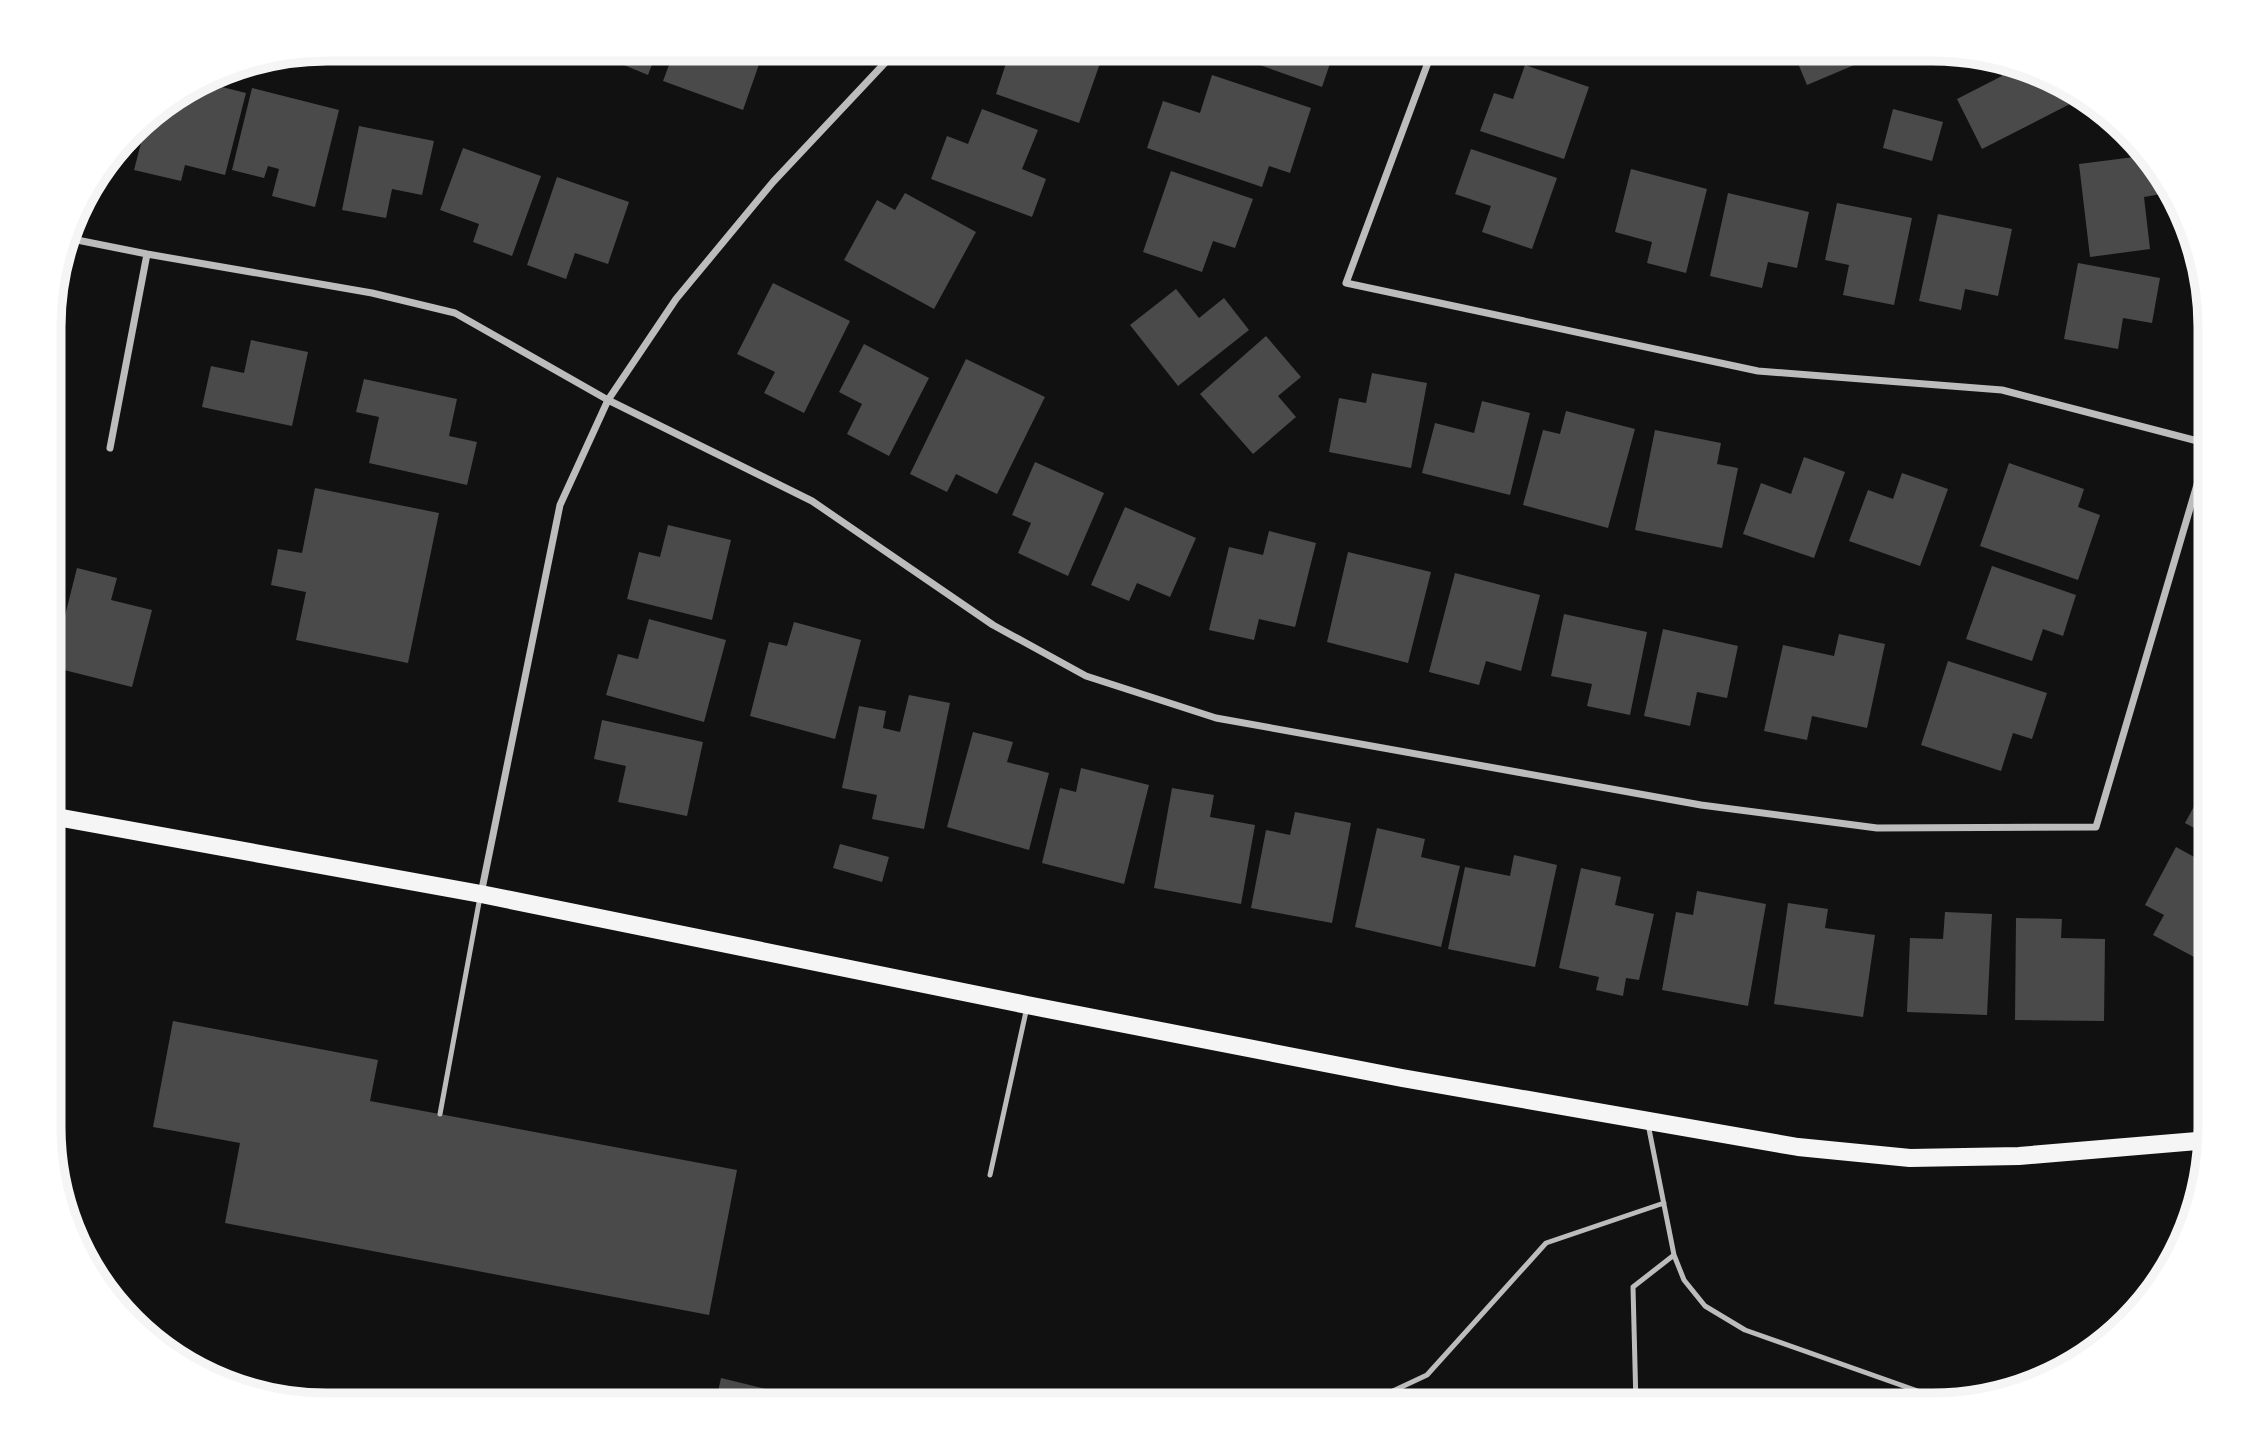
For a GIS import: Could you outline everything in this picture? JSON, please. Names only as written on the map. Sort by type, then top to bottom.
[{"type":"main road","points":[[61,818],[481,894],[1402,1078],[1798,1147],[1910,1158],[2019,1156],[2197,1141]]},
{"type":"street","points":[[481,894],[560,505],[608,400],[685,288],[773,182],[887,61]]},
{"type":"street","points":[[1429,61],[1346,283],[1758,371],[2002,390],[2198,441]]},
{"type":"street","points":[[76,240],[372,293],[455,313],[608,400],[812,501],[993,625],[1086,676],[1216,718],[1701,805],[1877,828],[2096,827],[2198,481]]},
{"type":"street","points":[[110,448],[147,254]]},
{"type":"lane","points":[[440,1114],[481,894]]},
{"type":"lane","points":[[990,1175],[1027,1005]]},
{"type":"lane","points":[[1648,1121],[1674,1255],[1684,1280],[1705,1306],[1745,1330],[1923,1393]]},
{"type":"lane","points":[[1389,1393],[1427,1375],[1546,1242],[1664,1203]]},
{"type":"lane","points":[[1636,1393],[1633,1287],[1674,1255]]},
{"type":"building","points":[[614,61],[653,61],[648,75]]},
{"type":"building","points":[[670,61],[760,61],[743,110],[663,81]]},
{"type":"building","points":[[1007,61],[1101,61],[1079,123],[996,94]]},
{"type":"building","points":[[1248,61],[1331,61],[1322,87]]},
{"type":"building","points":[[1797,61],[1858,61],[1859,63],[1807,85]]},
{"type":"building","points":[[1525,65],[1589,87],[1564,159],[1480,131],[1494,93],[1513,99]]},
{"type":"building","points":[[1999,70],[2049,89],[2067,98],[2070,104],[1982,149],[1957,99],[2002,76]]},
{"type":"building","points":[[1212,75],[1311,108],[1290,173],[1269,166],[1262,187],[1147,148],[1163,101],[1200,113]]},
{"type":"building","points":[[217,86],[246,93],[225,175],[185,165],[181,181],[134,170],[143,135],[165,116]]},
{"type":"building","points":[[252,88],[339,110],[315,207],[272,196],[279,169],[268,166],[264,178],[232,170]]},
{"type":"building","points":[[982,109],[1038,130],[1022,169],[1046,179],[1032,217],[931,179],[947,136],[968,144]]},
{"type":"building","points":[[1893,109],[1943,122],[1932,161],[1883,148]]},
{"type":"building","points":[[359,126],[434,141],[422,195],[392,189],[386,218],[342,210]]},
{"type":"building","points":[[463,148],[541,176],[512,256],[473,242],[479,224],[440,210]]},
{"type":"building","points":[[1471,149],[1557,178],[1532,249],[1482,232],[1491,206],[1455,194]]},
{"type":"building","points":[[2136,157],[2143,165],[2162,194],[2144,197],[2150,249],[2090,257],[2079,164]]},
{"type":"building","points":[[1631,169],[1707,189],[1686,273],[1647,263],[1652,242],[1615,232]]},
{"type":"building","points":[[1171,171],[1253,199],[1235,248],[1213,241],[1202,272],[1143,252]]},
{"type":"building","points":[[557,177],[629,202],[608,264],[575,253],[566,279],[527,265]]},
{"type":"building","points":[[905,193],[976,232],[934,309],[844,260],[877,200],[895,210]]},
{"type":"building","points":[[1728,193],[1809,212],[1797,268],[1768,262],[1762,288],[1710,276]]},
{"type":"building","points":[[1837,203],[1912,218],[1894,305],[1843,295],[1849,265],[1825,260]]},
{"type":"building","points":[[1938,214],[2012,229],[1998,296],[1965,289],[1961,310],[1919,301]]},
{"type":"building","points":[[2078,263],[2160,278],[2152,323],[2123,318],[2118,349],[2064,339]]},
{"type":"building","points":[[773,283],[850,321],[804,413],[764,393],[775,372],[737,354]]},
{"type":"building","points":[[1176,289],[1199,318],[1224,298],[1249,330],[1178,386],[1130,325]]},
{"type":"building","points":[[1266,336],[1301,377],[1278,396],[1296,417],[1253,454],[1200,394]]},
{"type":"building","points":[[251,340],[308,352],[292,426],[202,407],[211,366],[244,373]]},
{"type":"building","points":[[864,344],[929,378],[889,456],[847,434],[862,404],[839,392]]},
{"type":"building","points":[[966,359],[1045,397],[997,494],[956,474],[947,492],[910,474]]},
{"type":"building","points":[[1372,373],[1427,383],[1411,468],[1329,452],[1339,398],[1366,403]]},
{"type":"building","points":[[364,379],[457,399],[449,436],[477,442],[467,485],[369,463],[379,417],[356,412]]},
{"type":"building","points":[[1482,401],[1530,413],[1510,495],[1422,473],[1435,423],[1474,433]]},
{"type":"building","points":[[1566,411],[1635,429],[1608,528],[1523,505],[1543,430],[1560,434]]},
{"type":"building","points":[[1655,430],[1721,443],[1717,464],[1738,468],[1722,548],[1635,530]]},
{"type":"building","points":[[1804,457],[1845,472],[1814,558],[1743,534],[1761,483],[1791,494]]},
{"type":"building","points":[[1035,462],[1104,493],[1068,576],[1018,553],[1031,523],[1012,515]]},
{"type":"building","points":[[2009,463],[2084,489],[2078,507],[2100,515],[2078,580],[1980,546]]},
{"type":"building","points":[[1902,473],[1948,489],[1920,566],[1849,541],[1868,490],[1893,499]]},
{"type":"building","points":[[315,488],[439,513],[408,663],[296,640],[306,592],[271,585],[278,549],[302,553]]},
{"type":"building","points":[[1125,507],[1196,538],[1170,597],[1137,583],[1129,601],[1091,585]]},
{"type":"building","points":[[668,525],[731,540],[712,620],[627,599],[639,552],[660,557]]},
{"type":"building","points":[[1269,531],[1316,543],[1295,627],[1259,619],[1254,640],[1209,630],[1229,547],[1263,555]]},
{"type":"building","points":[[1348,552],[1431,572],[1408,663],[1327,642]]},
{"type":"building","points":[[1992,566],[2076,595],[2063,636],[2043,629],[2032,661],[1966,639]]},
{"type":"building","points":[[77,568],[117,578],[111,600],[152,610],[132,687],[61,669],[61,631]]},
{"type":"building","points":[[1455,573],[1540,595],[1521,671],[1486,661],[1479,685],[1429,672]]},
{"type":"building","points":[[1564,614],[1647,632],[1630,715],[1587,706],[1592,684],[1551,676]]},
{"type":"building","points":[[649,619],[726,640],[704,722],[606,695],[618,654],[638,659]]},
{"type":"building","points":[[794,622],[861,640],[835,739],[750,716],[769,642],[787,646]]},
{"type":"building","points":[[1663,629],[1738,646],[1727,698],[1697,692],[1690,726],[1644,716]]},
{"type":"building","points":[[1839,634],[1885,644],[1867,728],[1812,716],[1807,740],[1764,731],[1783,645],[1834,656]]},
{"type":"building","points":[[1948,661],[2047,693],[2032,739],[2013,733],[2001,771],[1921,745]]},
{"type":"building","points":[[909,695],[950,703],[924,829],[872,819],[877,795],[842,788],[859,706],[886,711],[883,728],[900,732]]},
{"type":"building","points":[[602,720],[703,742],[687,816],[618,802],[626,766],[594,759]]},
{"type":"building","points":[[973,732],[1013,742],[1007,762],[1049,773],[1029,850],[947,827]]},
{"type":"building","points":[[1081,768],[1149,785],[1124,884],[1042,863],[1060,788],[1076,792]]},
{"type":"building","points":[[1172,788],[1214,795],[1210,817],[1255,825],[1241,904],[1154,888]]},
{"type":"building","points":[[2198,799],[2198,830],[2185,823]]},
{"type":"building","points":[[1295,812],[1351,823],[1332,923],[1251,908],[1266,830],[1290,835]]},
{"type":"building","points":[[1377,828],[1425,839],[1421,857],[1460,866],[1441,947],[1355,927]]},
{"type":"building","points":[[840,844],[889,857],[882,882],[833,868]]},
{"type":"building","points":[[2176,847],[2198,859],[2198,959],[2153,935],[2164,915],[2145,905]]},
{"type":"building","points":[[1514,855],[1557,865],[1535,967],[1448,949],[1465,867],[1510,876]]},
{"type":"building","points":[[1581,868],[1621,877],[1615,905],[1654,914],[1639,980],[1626,978],[1623,996],[1596,990],[1599,977],[1559,968]]},
{"type":"building","points":[[1697,891],[1766,904],[1748,1006],[1662,990],[1676,912],[1693,915]]},
{"type":"building","points":[[1788,903],[1828,909],[1825,928],[1875,935],[1863,1017],[1774,1004]]},
{"type":"building","points":[[1945,912],[1992,914],[1987,1015],[1907,1012],[1910,938],[1943,939]]},
{"type":"building","points":[[2016,918],[2062,919],[2061,938],[2105,939],[2104,1021],[2015,1020]]},
{"type":"building","points":[[173,1021],[378,1060],[370,1101],[737,1170],[709,1315],[225,1223],[240,1143],[153,1127]]},
{"type":"building","points":[[721,1378],[783,1393],[718,1393]]}]
